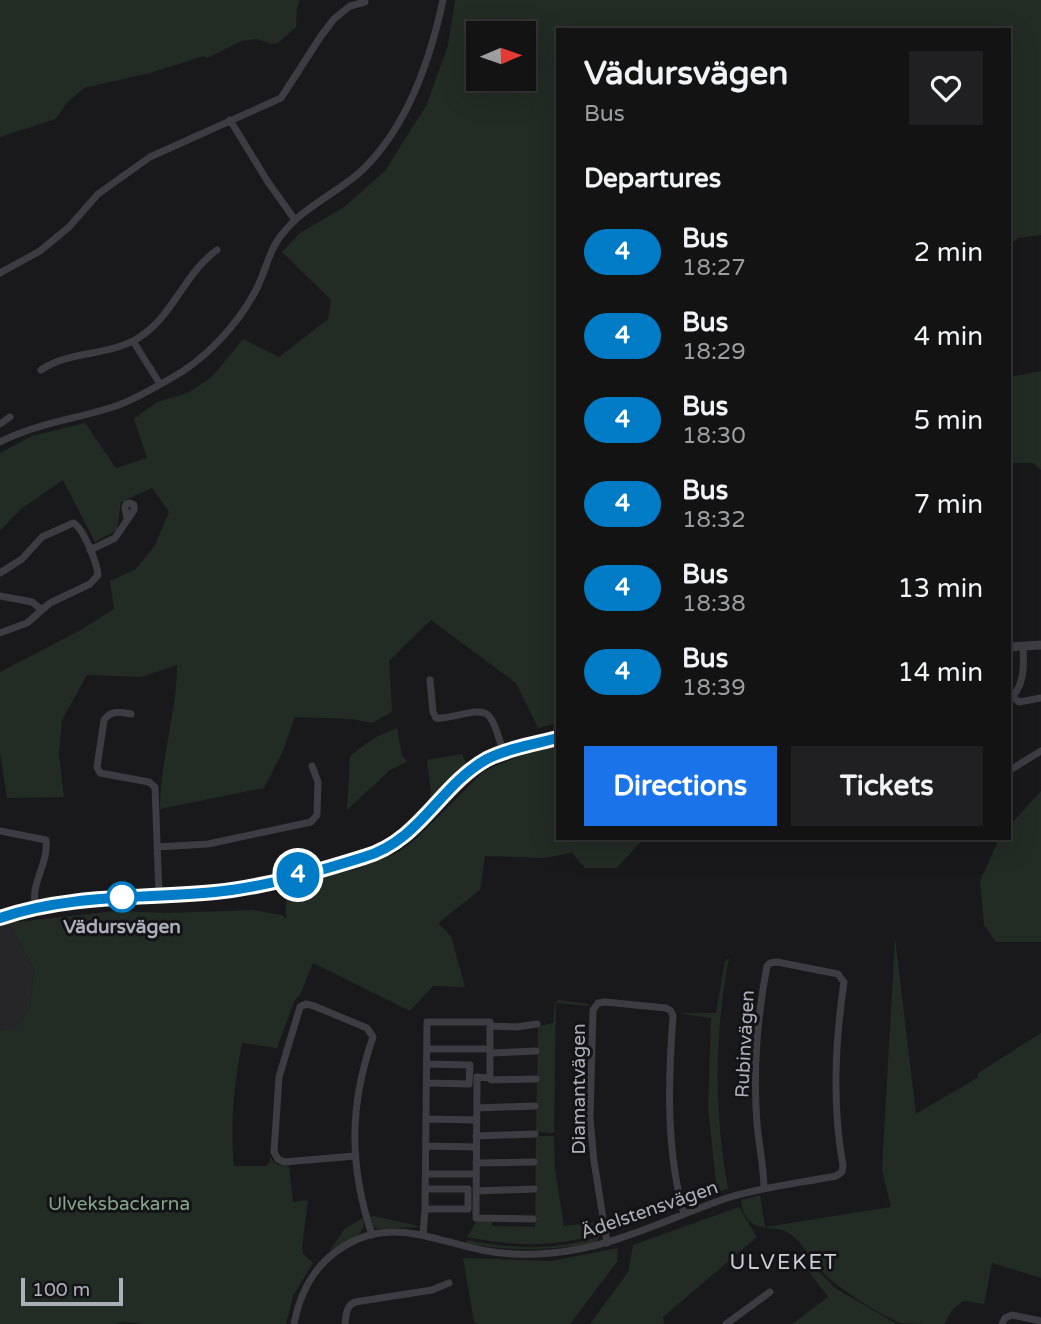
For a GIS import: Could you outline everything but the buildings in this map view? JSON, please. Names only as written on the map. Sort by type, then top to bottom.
[{"type":"street","points":[[0,442],[29,429],[118,405],[160,384],[200,358],[226,334],[257,288],[269,256],[282,234],[295,220],[359,173],[387,141],[423,70],[443,0]]},
{"type":"street","points":[[0,273],[40,251],[69,227],[98,194],[131,169],[171,146],[281,99],[334,19],[350,6],[365,2]]},
{"type":"street","points":[[230,120],[295,220]]},
{"type":"street","points":[[41,370],[54,362],[134,341],[168,311],[202,261],[217,250]]},
{"type":"street","points":[[134,341],[160,384]]},
{"type":"street","points":[[0,424],[10,417]]},
{"type":"street","points":[[90,550],[115,538],[127,518]]},
{"type":"street","points":[[0,573],[22,559],[42,537],[73,523],[80,528],[98,575],[94,581],[41,609],[27,623],[0,633]]},
{"type":"street","points":[[0,596],[32,602],[41,609]]},
{"type":"street","points":[[1011,647],[1041,645]]},
{"type":"street","points":[[1023,646],[1024,668],[1011,698],[1019,702],[1041,698]]},
{"type":"street","points":[[430,680],[436,718],[445,719],[480,711],[487,713],[504,752]]},
{"type":"street","points":[[131,714],[119,712],[107,716],[104,720],[97,767],[100,773],[106,775],[152,784],[155,792],[159,896]]},
{"type":"street","points":[[0,918],[98,899],[237,889],[355,860],[383,850],[407,834],[486,760],[504,752],[556,739]]},
{"type":"street","points":[[1011,768],[1041,751]]},
{"type":"street","points":[[158,847],[208,844],[311,822],[317,815],[317,782],[312,766]]},
{"type":"street","points":[[0,831],[46,839],[44,863],[34,887],[36,909]]},
{"type":"street","name":"Rubinvägen","points":[[764,1189],[757,1123],[756,1061],[763,989],[767,966],[770,963],[777,962],[838,974],[844,982],[836,1046],[835,1084],[842,1172]]},
{"type":"street","name":"Diamantvägen","points":[[607,1243],[590,1118],[593,1010],[598,1003],[666,1008],[671,1011],[673,1016],[669,1069],[674,1162],[684,1214]]},
{"type":"street","points":[[355,1156],[284,1161],[278,1159],[274,1152],[279,1077],[300,1007],[306,1004],[368,1028],[372,1032],[355,1109],[355,1156],[362,1203],[372,1235]]},
{"type":"street","points":[[423,1235],[427,1022],[490,1022],[489,1078]]},
{"type":"street","points":[[490,1026],[517,1027],[537,1024]]},
{"type":"street","points":[[427,1049],[536,1052]]},
{"type":"street","points":[[425,1209],[468,1209],[473,1196],[477,1163],[477,1108],[470,1065],[428,1064]]},
{"type":"street","points":[[473,1077],[491,1080],[536,1079]]},
{"type":"street","points":[[427,1083],[469,1084],[473,1077]]},
{"type":"street","points":[[477,1108],[535,1106]]},
{"type":"street","points":[[426,1119],[476,1120]]},
{"type":"street","points":[[476,1136],[535,1134]]},
{"type":"street","points":[[426,1146],[476,1147]]},
{"type":"street","points":[[477,1163],[534,1162]]},
{"type":"street","name":"Ädelstensvägen","points":[[294,1324],[297,1308],[314,1272],[339,1250],[372,1235],[398,1232],[423,1235],[480,1250],[523,1254],[572,1251],[607,1243],[732,1197],[836,1176],[842,1172]]},
{"type":"street","points":[[426,1174],[476,1174]]},
{"type":"street","points":[[425,1189],[468,1189],[473,1196],[476,1218],[533,1219]]},
{"type":"street","points":[[473,1196],[534,1189]]},
{"type":"street","points":[[345,1324],[346,1311],[355,1302],[432,1290],[449,1283]]},
{"type":"street","points":[[726,1324],[770,1292]]},
{"type":"street","points":[[1002,1324],[1005,1318],[1012,1315],[1041,1321]]},
{"type":"shaded area","points":[[8,923],[34,969],[30,1007],[17,1029],[0,1031],[0,926]]},
{"type":"green space","points":[[0,0],[300,0],[296,27],[278,43],[256,39],[242,41],[207,58],[204,56],[150,73],[84,88],[66,104],[56,119],[0,137]]},
{"type":"green space","points":[[455,0],[1041,0],[1041,235],[1019,238],[1011,243],[1011,28],[556,28],[556,724],[538,728],[516,683],[431,620],[389,661],[392,712],[372,723],[352,719],[295,717],[282,753],[264,788],[160,809],[177,665],[141,677],[87,675],[62,720],[59,753],[64,797],[7,798],[0,753],[0,672],[79,631],[114,609],[110,581],[136,569],[155,545],[169,512],[152,488],[121,502],[117,530],[95,542],[63,480],[21,509],[0,531],[0,453],[32,436],[85,423],[116,468],[147,458],[134,419],[157,402],[187,393],[211,378],[243,339],[279,357],[328,319],[331,300],[282,252],[300,233],[344,207],[385,171],[427,104],[448,45]]},
{"type":"green space","points":[[1041,371],[1041,470],[1033,463],[1011,463],[1011,377]]},
{"type":"green space","points":[[397,728],[402,755],[407,762],[390,770],[347,810],[350,756],[374,738]]},
{"type":"green space","name":"Ulveksbackarna","points":[[553,742],[556,752],[556,840],[642,840],[617,868],[585,868],[572,853],[544,858],[485,856],[480,890],[438,923],[451,936],[465,987],[433,986],[410,1011],[313,963],[300,995],[295,1000],[277,1048],[242,1043],[233,1104],[234,1166],[266,1166],[270,1157],[278,1164],[289,1166],[293,1202],[308,1200],[302,1248],[303,1254],[313,1263],[293,1296],[286,1324],[0,1324],[0,1031],[17,1028],[30,1007],[34,969],[8,923],[115,911],[169,913],[252,910],[282,915],[286,919],[286,886],[356,869],[399,852],[418,837],[484,771]]},
{"type":"green space","points":[[462,754],[466,763],[429,801],[431,792],[427,760]]},
{"type":"green space","points":[[1041,791],[1041,942],[996,942],[984,925],[980,881],[999,840],[1011,840],[1011,824]]},
{"type":"green space","points":[[895,938],[916,1114],[978,1077],[978,1073],[1041,1033],[1041,1278],[992,1263],[984,1304],[963,1301],[953,1309],[944,1324],[901,1323],[849,1294],[820,1269],[793,1236],[778,1229],[762,1227],[755,1225],[749,1220],[741,1200],[760,1195],[765,1227],[891,1207],[882,1170]]},
{"type":"green space","points":[[729,958],[718,1045],[720,1131],[728,1189],[717,1192],[708,1107],[711,1018],[678,1013],[716,1013],[725,961]]},
{"type":"green space","points":[[558,1000],[589,1006],[556,1003],[554,1133],[536,1132],[538,1026],[553,1023],[555,1003]]},
{"type":"green space","points":[[536,1136],[554,1136],[555,1169],[564,1226],[599,1222],[597,1234],[565,1242],[532,1244],[467,1237],[477,1220],[492,1219],[492,1226],[535,1227]]},
{"type":"green space","points":[[739,1207],[757,1237],[663,1317],[664,1324],[590,1324],[628,1272],[633,1245]]},
{"type":"green space","points":[[369,1217],[419,1226],[378,1229],[373,1227]]},
{"type":"green space","points":[[363,1218],[364,1225],[358,1235],[329,1252],[344,1229]]},
{"type":"green space","points":[[600,1236],[596,1242],[589,1244],[543,1249],[497,1248],[466,1243],[467,1240],[534,1247],[567,1244]]},
{"type":"green space","points":[[618,1248],[617,1262],[570,1324],[474,1322],[463,1258],[551,1261]]},
{"type":"green space","points":[[811,1264],[835,1288],[897,1324],[792,1324],[828,1297],[805,1266]]},
{"type":"bus line","name":"4","points":[[0,918],[81,901],[219,892],[367,857],[395,844],[486,760],[511,750],[556,739]]},
{"type":"place","name":"Vädursvägen","points":[[122,897]]},
{"type":"district","name":"ULVEKET","points":[[784,1262]]}]
